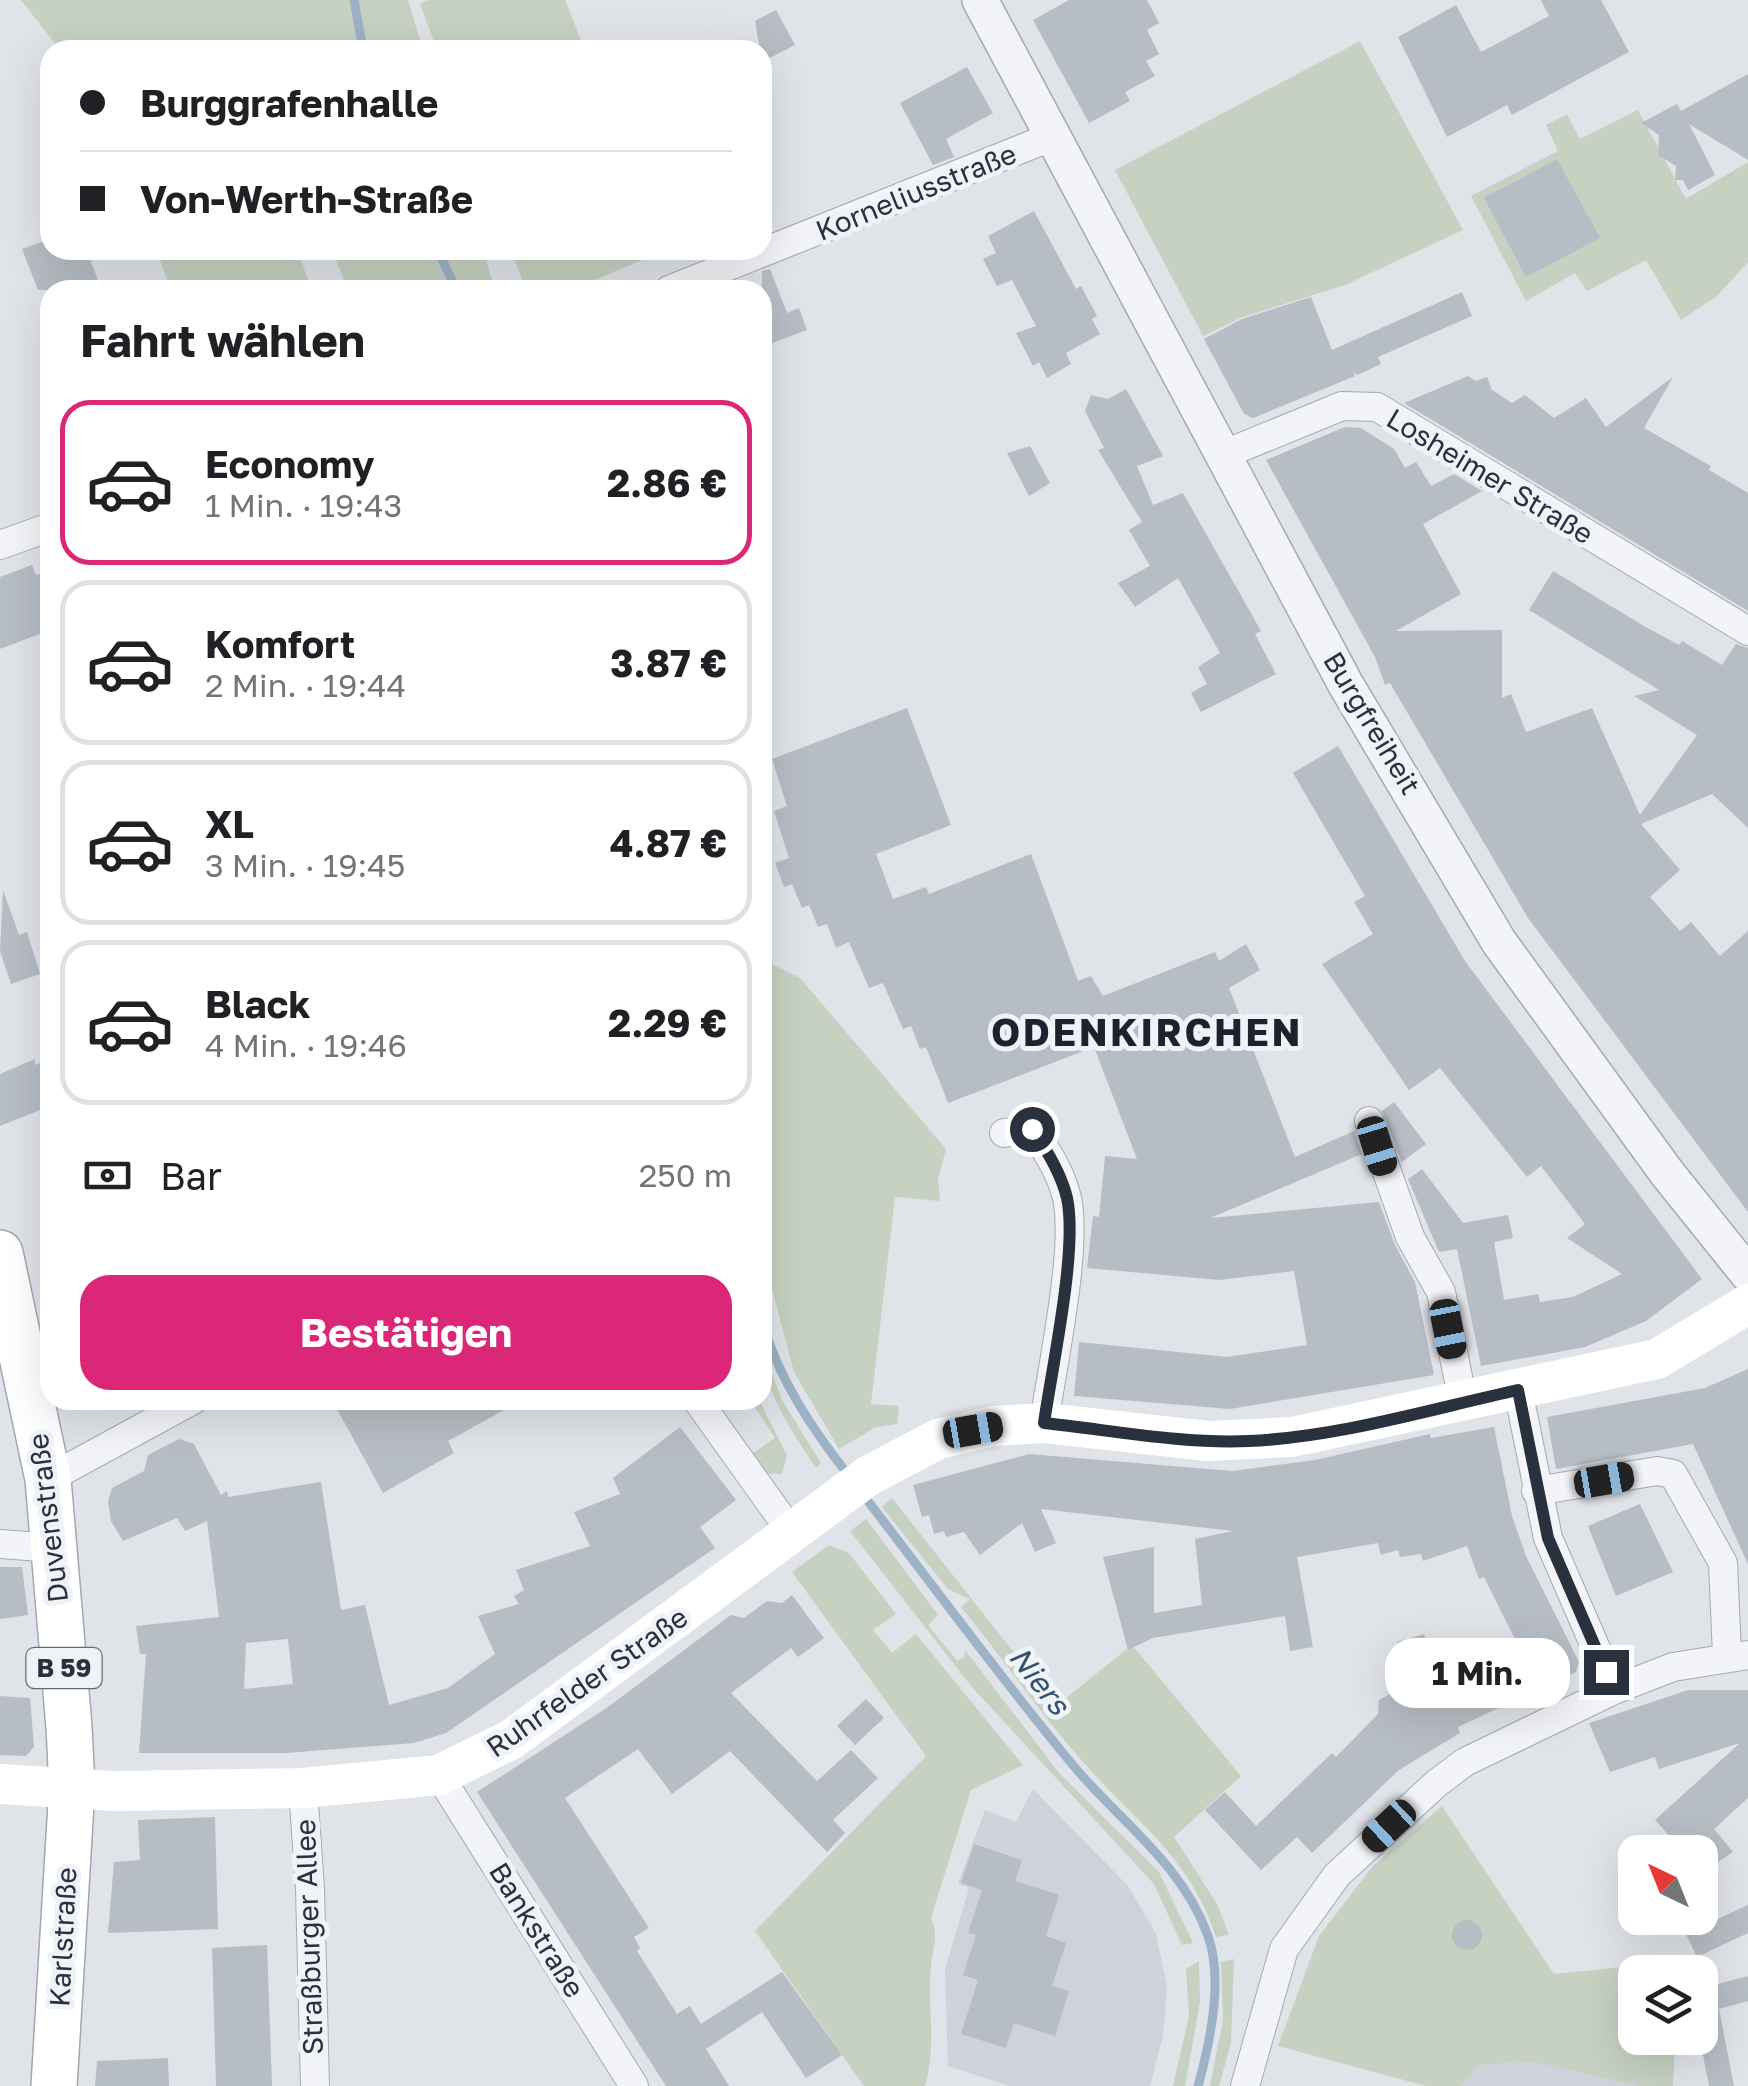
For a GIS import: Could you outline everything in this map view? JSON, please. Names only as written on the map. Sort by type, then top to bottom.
[{"type":"main road","name":"Duvenstraße","points":[[0,1254],[48,1479],[72,1787]]},
{"type":"main road","name":"Ruhrfelder Straße","points":[[0,1784],[116,1791],[302,1788],[439,1775],[512,1740],[854,1486],[920,1446],[954,1433],[1044,1423],[1208,1441],[1250,1441],[1462,1402],[1657,1359],[1748,1304]]},
{"type":"main road","name":"Karlstraße","points":[[54,2086],[72,1787]]},
{"type":"street","name":"Burgfreiheit","points":[[980,0],[1220,456],[1346,685],[1500,942],[1666,1173],[1748,1274]]},
{"type":"street","name":"Korneliusstraße","points":[[772,249],[1050,137]]},
{"type":"street","name":"Korneliusstraße","points":[[694,280],[744,260]]},
{"type":"street","name":"Losheimer Straße","points":[[1220,456],[1342,406],[1377,408],[1748,630]]},
{"type":"street","points":[[0,545],[40,531]]},
{"type":"street","points":[[1369,1121],[1410,1237],[1441,1292],[1462,1402]]},
{"type":"street","points":[[1004,1133],[1032,1129],[1050,1155],[1066,1198],[1070,1235],[1044,1423]]},
{"type":"street","points":[[1518,1390],[1548,1538],[1614,1690]]},
{"type":"street","points":[[48,1479],[175,1410]]},
{"type":"street","points":[[705,1410],[792,1533]]},
{"type":"street","points":[[1244,2086],[1283,1951],[1338,1875],[1415,1802],[1466,1762],[1614,1690],[1673,1667],[1738,1655],[1722,1563],[1673,1474],[1657,1471],[1536,1491]]},
{"type":"street","points":[[0,1544],[54,1548]]},
{"type":"street","name":"Bankstraße","points":[[439,1775],[634,2086]]},
{"type":"street","name":"Straßburger Allee","points":[[302,1788],[310,1889],[315,2086]]},
{"type":"shaded area","points":[[1033,1789],[1128,1886],[1156,1934],[1167,1986],[1163,2036],[1150,2086],[1009,2086],[948,2066],[945,1970],[969,1888],[958,1884],[985,1810],[1016,1822]]},
{"type":"shaded area","points":[[1533,2062],[1639,2086],[1462,2086],[1477,2065]]},
{"type":"green space","points":[[21,0],[408,0],[420,40],[252,40],[52,40]]},
{"type":"green space","points":[[429,0],[565,0],[581,40],[433,40],[420,4]]},
{"type":"green space","points":[[1360,41],[1463,230],[1345,285],[1243,317],[1203,336],[1115,170]]},
{"type":"green space","points":[[1638,110],[1686,199],[1748,162],[1748,262],[1717,296],[1681,320],[1646,260],[1587,291],[1575,273],[1526,301],[1471,196],[1558,151],[1546,125],[1567,114],[1580,139]]},
{"type":"green space","points":[[160,260],[301,260],[308,280],[167,280]]},
{"type":"green space","points":[[336,260],[486,260],[492,280],[344,280]]},
{"type":"green space","points":[[515,260],[642,260],[595,280],[522,280]]},
{"type":"green space","points":[[772,964],[800,978],[946,1149],[938,1179],[940,1201],[895,1197],[871,1404],[899,1406],[897,1424],[876,1427],[839,1449],[794,1372],[772,1289]]},
{"type":"green space","points":[[772,1374],[782,1400],[821,1463],[816,1468],[789,1425],[773,1395]]},
{"type":"green space","points":[[757,1410],[764,1410],[787,1455],[782,1474],[767,1474],[752,1454],[775,1438]]},
{"type":"green space","points":[[892,1498],[1056,1706],[1132,1645],[1241,1776],[1174,1837],[1217,1904],[1229,1935],[1216,1937],[1192,1884],[1177,1863],[1052,1725],[961,1607],[970,1599],[948,1589],[882,1507]]},
{"type":"green space","points":[[866,1519],[938,1615],[928,1625],[957,1661],[964,1658],[965,1650],[1060,1774],[1159,1872],[1193,1943],[1182,1945],[1154,1884],[972,1687],[850,1531]]},
{"type":"green space","points":[[829,1545],[849,1553],[896,1614],[873,1630],[892,1653],[916,1634],[1023,1765],[971,1790],[931,1918],[935,1936],[925,2086],[864,2086],[755,1931],[926,1756],[792,1572]]},
{"type":"green space","points":[[1442,1806],[1554,1974],[1618,1967],[1618,2055],[1674,2055],[1673,2086],[1639,2086],[1533,2062],[1477,2065],[1462,2086],[1426,2086],[1278,2046],[1319,1936],[1373,1866]]},
{"type":"green space","points":[[1234,1959],[1231,2043],[1219,2086],[1210,2086],[1223,2020],[1221,1962]]},
{"type":"green space","points":[[1199,1961],[1200,2002],[1185,2086],[1173,2086],[1189,2016],[1186,1969]]},
{"type":"building","points":[[1069,0],[1147,0],[1159,23],[1147,30],[1159,54],[1146,61],[1155,76],[1125,92],[1130,101],[1089,123],[1033,20]]},
{"type":"building","points":[[1541,0],[1601,0],[1629,52],[1512,115],[1507,105],[1447,137],[1398,37],[1456,5],[1481,52],[1549,16]]},
{"type":"building","points":[[776,10],[795,45],[772,57],[772,40],[758,40],[755,21]]},
{"type":"building","points":[[967,67],[993,113],[946,139],[954,157],[933,165],[900,103]]},
{"type":"building","points":[[1748,74],[1748,160],[1689,124],[1715,175],[1688,190],[1683,180],[1675,180],[1676,166],[1658,155],[1659,135],[1641,123],[1677,104],[1681,111]]},
{"type":"building","points":[[1557,159],[1600,238],[1526,277],[1484,198]]},
{"type":"building","points":[[1034,211],[1076,289],[1081,286],[1097,316],[1092,319],[1100,334],[1066,353],[1071,364],[1047,378],[1039,362],[1033,366],[1016,333],[1036,326],[1012,280],[997,286],[983,259],[996,253],[988,236]]},
{"type":"building","points":[[40,243],[40,260],[90,260],[98,280],[40,280],[38,290],[22,249]]},
{"type":"building","points":[[770,269],[787,313],[799,308],[807,330],[772,343],[772,280],[762,280],[762,271]]},
{"type":"building","points":[[1462,292],[1472,316],[1378,357],[1381,364],[1357,375],[1352,371],[1355,376],[1253,418],[1244,414],[1204,339],[1242,319],[1311,297],[1332,350]]},
{"type":"building","points":[[1468,376],[1476,381],[1487,377],[1492,390],[1512,403],[1525,395],[1554,418],[1586,398],[1606,427],[1673,377],[1644,428],[1711,466],[1709,470],[1748,493],[1748,611],[1404,403]]},
{"type":"building","points":[[1126,389],[1163,456],[1137,466],[1153,505],[1183,493],[1261,631],[1255,634],[1276,674],[1201,712],[1191,693],[1207,684],[1198,667],[1220,653],[1178,578],[1135,607],[1118,583],[1150,566],[1129,530],[1142,522],[1098,450],[1104,448],[1085,411],[1091,395],[1108,399]]},
{"type":"building","points":[[1345,427],[1361,428],[1394,449],[1405,468],[1416,462],[1431,486],[1454,474],[1482,491],[1423,524],[1461,594],[1396,631],[1502,630],[1502,698],[1511,694],[1526,732],[1592,708],[1640,815],[1697,735],[1634,696],[1659,690],[1529,610],[1553,571],[1644,626],[1679,645],[1682,641],[1722,665],[1736,644],[1748,648],[1748,828],[1712,794],[1641,824],[1680,870],[1650,897],[1680,931],[1691,922],[1720,956],[1748,931],[1748,1212],[1528,918],[1390,683],[1385,685],[1375,657],[1266,460]]},
{"type":"building","points":[[1030,446],[1050,483],[1029,496],[1007,453]]},
{"type":"building","points":[[32,565],[36,575],[40,574],[40,634],[0,649],[0,577]]},
{"type":"building","points":[[907,708],[951,825],[876,854],[893,899],[926,887],[929,894],[1031,854],[1078,981],[1091,976],[1103,996],[1215,952],[1219,961],[1246,944],[1260,970],[1229,988],[1295,1157],[1354,1131],[1362,1154],[1210,1218],[1379,1202],[1395,1245],[1415,1282],[1434,1375],[1230,1409],[1074,1396],[1079,1342],[1227,1357],[1307,1345],[1294,1271],[1219,1280],[1087,1268],[1093,1216],[1099,1217],[1105,1156],[1137,1159],[1094,1047],[948,1103],[926,1047],[920,1049],[911,1026],[903,1029],[883,983],[869,988],[849,942],[836,948],[827,924],[818,927],[809,905],[802,908],[792,884],[784,887],[775,863],[789,858],[774,811],[787,806],[772,759]]},
{"type":"building","points":[[1338,746],[1465,961],[1702,1279],[1646,1321],[1585,1347],[1481,1366],[1457,1249],[1439,1252],[1408,1179],[1422,1169],[1463,1223],[1508,1215],[1513,1238],[1494,1242],[1504,1300],[1538,1294],[1540,1302],[1573,1297],[1622,1274],[1567,1238],[1585,1224],[1541,1166],[1527,1177],[1440,1068],[1409,1090],[1322,964],[1373,934],[1354,902],[1365,896],[1293,773]]},
{"type":"building","points":[[3,890],[19,935],[27,932],[40,974],[11,984],[0,951]]},
{"type":"building","points":[[35,1059],[35,1065],[40,1063],[40,1110],[0,1126],[0,1074]]},
{"type":"building","points":[[1394,1102],[1426,1144],[1402,1162],[1382,1111]]},
{"type":"building","points":[[1748,1369],[1748,1564],[1693,1444],[1556,1469],[1547,1417],[1705,1388]]},
{"type":"building","points":[[337,1410],[504,1410],[448,1441],[454,1453],[383,1493]]},
{"type":"building","points":[[680,1427],[736,1500],[700,1527],[715,1548],[446,1733],[414,1743],[286,1753],[139,1753],[146,1654],[140,1654],[136,1626],[219,1617],[207,1521],[185,1531],[177,1518],[123,1541],[111,1521],[108,1501],[112,1488],[144,1471],[148,1455],[179,1439],[194,1444],[221,1495],[227,1491],[228,1497],[321,1482],[341,1610],[365,1605],[389,1705],[448,1688],[495,1654],[478,1616],[519,1604],[514,1596],[524,1590],[516,1570],[590,1546],[574,1512],[620,1494],[613,1478]],"holes":[[[288,1639],[293,1684],[244,1689],[246,1643]]]},
{"type":"building","points":[[1494,1427],[1512,1516],[1526,1556],[1579,1662],[1576,1672],[1458,1727],[1460,1733],[1399,1770],[1312,1853],[1297,1837],[1261,1870],[1205,1810],[1225,1792],[1256,1826],[1332,1753],[1336,1757],[1378,1714],[1379,1700],[1410,1683],[1397,1642],[1424,1634],[1441,1677],[1515,1639],[1484,1577],[1479,1579],[1467,1546],[1423,1561],[1421,1554],[1400,1557],[1398,1550],[1381,1555],[1378,1543],[1297,1557],[1313,1647],[1290,1651],[1285,1616],[1153,1638],[1128,1650],[1103,1557],[1154,1547],[1154,1613],[1202,1605],[1195,1539],[1233,1531],[1041,1509],[1056,1543],[1035,1552],[1022,1523],[980,1555],[964,1532],[946,1537],[944,1531],[934,1534],[929,1515],[922,1517],[913,1485],[1029,1454],[1232,1471],[1315,1460],[1430,1434],[1431,1438]]},
{"type":"building","points":[[1640,1504],[1673,1572],[1616,1596],[1588,1526]]},
{"type":"building","points":[[0,1567],[22,1567],[28,1615],[0,1619]]},
{"type":"building","points":[[792,1595],[824,1638],[798,1657],[791,1648],[731,1693],[817,1781],[851,1750],[878,1778],[833,1820],[845,1833],[827,1852],[730,1751],[672,1794],[638,1749],[565,1798],[649,1928],[634,1937],[640,1948],[637,1951],[677,2014],[690,2006],[701,2024],[782,1972],[842,2055],[806,2078],[762,2012],[706,2049],[729,2086],[666,2086],[477,1792],[608,1707],[731,1615],[744,1618],[767,1601],[782,1603]]},
{"type":"building","points":[[1688,1690],[1748,1690],[1748,1798],[1714,1829],[1733,1852],[1718,1862],[1718,1835],[1669,1835],[1655,1820],[1740,1743],[1659,1769],[1655,1757],[1610,1772],[1589,1723]]},
{"type":"building","points":[[0,1696],[30,1698],[34,1747],[26,1756],[0,1755]]},
{"type":"building","points":[[866,1699],[884,1718],[855,1745],[837,1726]]},
{"type":"building","points":[[215,1817],[218,1929],[108,1933],[114,1862],[140,1860],[138,1820]]},
{"type":"building","points":[[974,1844],[1022,1860],[1015,1881],[1059,1895],[1046,1936],[1066,1943],[1052,1986],[1069,1991],[1055,2036],[1014,2023],[1006,2048],[961,2034],[978,1980],[963,1975],[976,1935],[968,1933],[982,1890],[961,1883]]},
{"type":"building","points":[[1748,1905],[1748,1933],[1696,1955],[1686,1935],[1718,1935],[1718,1919]]},
{"type":"building","points":[[1467,1920],[1478,1924],[1482,1935],[1478,1946],[1467,1950],[1456,1946],[1452,1935],[1456,1924]]},
{"type":"building","points":[[267,1945],[272,2086],[216,2086],[212,1948]]},
{"type":"building","points":[[1748,1976],[1748,2001],[1719,2009],[1734,2086],[1709,2086],[1703,2055],[1718,2055],[1718,1984]]},
{"type":"building","points":[[168,2058],[169,2086],[95,2086],[97,2061]]},
{"type":"waterway","name":"Niers","points":[[354,0],[361,40]]},
{"type":"waterway","name":"Niers","points":[[442,260],[452,280]]},
{"type":"waterway","name":"Niers","points":[[772,1350],[798,1402],[849,1476]]},
{"type":"waterway","name":"Niers","points":[[861,1492],[1045,1731],[1166,1865],[1197,1910],[1213,1953],[1215,1972],[1211,2031],[1198,2086]]},
{"type":"district","name":"ODENKIRCHEN","points":[[1147,1033]]},
{"type":"route","points":[[1032,1129],[1050,1155],[1066,1198],[1070,1235],[1044,1423],[1208,1441],[1250,1441],[1292,1437],[1518,1390],[1548,1538],[1606,1672]]}]
